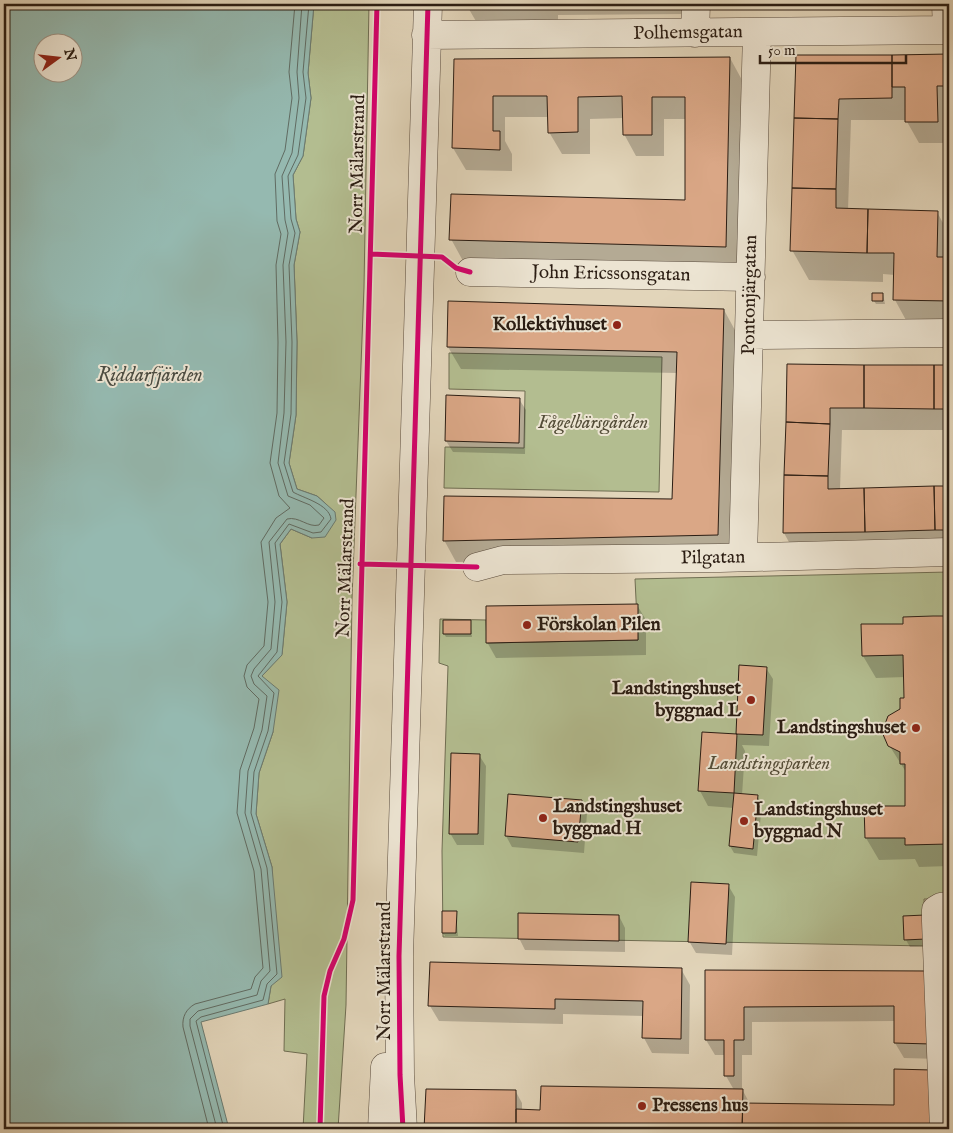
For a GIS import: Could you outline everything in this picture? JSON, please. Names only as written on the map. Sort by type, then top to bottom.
[{"type":"street","name":"Norr Mälarstrand","points":[[403,1129],[399,956],[428,4]]},
{"type":"street","points":[[695,33],[696,4]]},
{"type":"street","name":"Polhemsgatan","points":[[426,35],[756,32],[947,21]]},
{"type":"street","name":"Pontonjärgatan","points":[[743,557],[750,335],[756,32]]},
{"type":"street","name":"John Ericssonsgatan","points":[[470,272],[751,277]]},
{"type":"street","points":[[750,335],[949,334]]},
{"type":"street","name":"Pilgatan","points":[[477,567],[503,560],[949,552]]},
{"type":"street","points":[[943,908],[944,1129]]},
{"type":"street","name":"Norr Mälarstrand","points":[[382,1129],[383,1084],[399,956]]},
{"type":"green space","points":[[314,4],[369,4],[364,287],[352,599],[346,1005],[338,1129],[303,1129],[307,1054],[284,1051],[285,999],[268,1004],[271,986],[272,867],[256,814],[259,773],[273,732],[262,676],[282,654],[287,602],[280,544],[291,529],[312,538],[326,504],[317,496],[297,489],[289,463],[296,415],[297,342],[294,265],[300,232],[296,219],[293,175],[303,156],[311,98],[308,73]]},
{"type":"green space","name":"Fågelbärsgården","points":[[449,353],[662,357],[659,492],[444,488],[445,447],[524,448],[525,391],[449,389]]},
{"type":"green space","name":"Landstingsparken","points":[[949,572],[949,899],[924,899],[926,946],[443,937],[442,851],[448,666],[439,663],[440,619],[486,620],[487,643],[638,640],[635,579]]},
{"type":"water","name":"Riddarfjärden","points":[[4,4],[314,4],[308,73],[311,98],[303,156],[293,175],[296,219],[300,232],[294,265],[297,342],[296,415],[289,463],[297,489],[317,496],[335,512],[336,520],[325,537],[312,538],[291,529],[280,544],[287,602],[282,655],[262,676],[279,690],[273,732],[259,773],[256,814],[272,867],[282,977],[271,986],[268,1004],[201,1022],[229,1129],[4,1129]]},
{"type":"building","points":[[949,54],[949,86],[937,86],[938,122],[905,122],[905,87],[892,87],[892,55]]},
{"type":"building","points":[[796,55],[892,55],[892,98],[839,99],[838,119],[794,118]]},
{"type":"building","points":[[730,57],[726,247],[449,240],[451,194],[685,200],[685,97],[652,97],[652,135],[623,135],[622,96],[578,97],[578,132],[548,133],[547,96],[493,96],[493,131],[500,131],[500,150],[452,148],[454,59]]},
{"type":"building","points":[[794,118],[838,119],[836,189],[792,188]]},
{"type":"building","points":[[792,188],[836,189],[836,208],[868,209],[867,253],[790,251]]},
{"type":"building","points":[[868,209],[938,211],[937,257],[949,257],[949,301],[893,300],[894,253],[867,253]]},
{"type":"building","points":[[872,293],[883,293],[883,301],[872,301]]},
{"type":"building","points":[[448,301],[724,309],[718,535],[443,541],[444,496],[672,499],[677,352],[447,347]]},
{"type":"building","points":[[787,364],[864,365],[864,408],[830,408],[830,424],[786,422]]},
{"type":"building","points":[[864,365],[934,365],[934,409],[864,408]]},
{"type":"building","points":[[934,365],[949,365],[949,409],[934,409]]},
{"type":"building","points":[[446,395],[520,398],[519,443],[445,441]]},
{"type":"building","points":[[786,422],[830,424],[828,476],[784,475]]},
{"type":"building","points":[[784,475],[828,476],[828,489],[864,488],[865,532],[783,533]]},
{"type":"building","points":[[934,486],[935,530],[865,532],[864,488]]},
{"type":"building","points":[[934,486],[949,486],[949,530],[935,530]]},
{"type":"building","points":[[638,604],[638,640],[486,643],[486,606]]},
{"type":"building","name":"Landstingshuset","points":[[949,616],[949,844],[905,845],[905,838],[865,838],[864,806],[905,806],[905,764],[900,764],[900,752],[888,746],[882,732],[888,716],[900,709],[900,698],[904,698],[903,655],[862,656],[861,624],[903,624],[903,617]]},
{"type":"building","points":[[443,620],[471,620],[471,634],[443,634]]},
{"type":"building","name":"Landstingshuset byggnad L","points":[[739,665],[767,667],[763,735],[736,734]]},
{"type":"building","points":[[702,732],[737,734],[734,793],[698,791]]},
{"type":"building","points":[[451,753],[480,754],[478,834],[449,834]]},
{"type":"building","name":"Landstingshuset byggnad N","points":[[734,793],[758,795],[753,849],[729,846]]},
{"type":"building","name":"Landstingshuset byggnad H","points":[[508,794],[582,800],[578,842],[505,836]]},
{"type":"building","points":[[691,882],[729,884],[726,944],[688,942]]},
{"type":"building","points":[[442,911],[457,911],[456,933],[442,933]]},
{"type":"building","points":[[518,913],[619,915],[619,941],[518,939]]},
{"type":"building","points":[[925,915],[926,939],[904,940],[903,916]]},
{"type":"building","points":[[430,962],[682,968],[681,1039],[642,1038],[643,1001],[555,999],[555,1009],[428,1006]]},
{"type":"building","points":[[705,970],[929,971],[931,1044],[894,1043],[894,1006],[744,1007],[744,1040],[734,1040],[734,1076],[724,1076],[724,1040],[705,1040]]},
{"type":"building","points":[[894,1069],[931,1070],[933,1129],[742,1129],[743,1103],[894,1105]]},
{"type":"building","name":"Pressens hus","points":[[541,1086],[743,1089],[742,1129],[516,1129],[516,1109],[540,1110]]},
{"type":"building","points":[[426,1089],[516,1090],[516,1129],[424,1129]]},
{"type":"cycle path","points":[[320,1129],[324,996],[330,971],[344,939],[353,900],[377,4]]},
{"type":"cycle path","points":[[403,1129],[400,1075],[399,956],[428,4]]},
{"type":"cycle path","points":[[371,254],[442,257],[456,268],[470,272]]},
{"type":"cycle path","points":[[360,564],[477,567]]},
{"type":"place","name":"Kollektivhuset","points":[[617,325]]},
{"type":"place","name":"Förskolan Pilen","points":[[527,625]]},
{"type":"place","name":"Landstingshuset byggnad L","points":[[751,700]]},
{"type":"place","name":"Landstingshuset","points":[[916,728]]},
{"type":"place","name":"Landstingshuset byggnad H","points":[[543,818]]},
{"type":"place","name":"Landstingshuset byggnad N","points":[[744,821]]},
{"type":"place","name":"Pressens hus","points":[[642,1106]]}]
